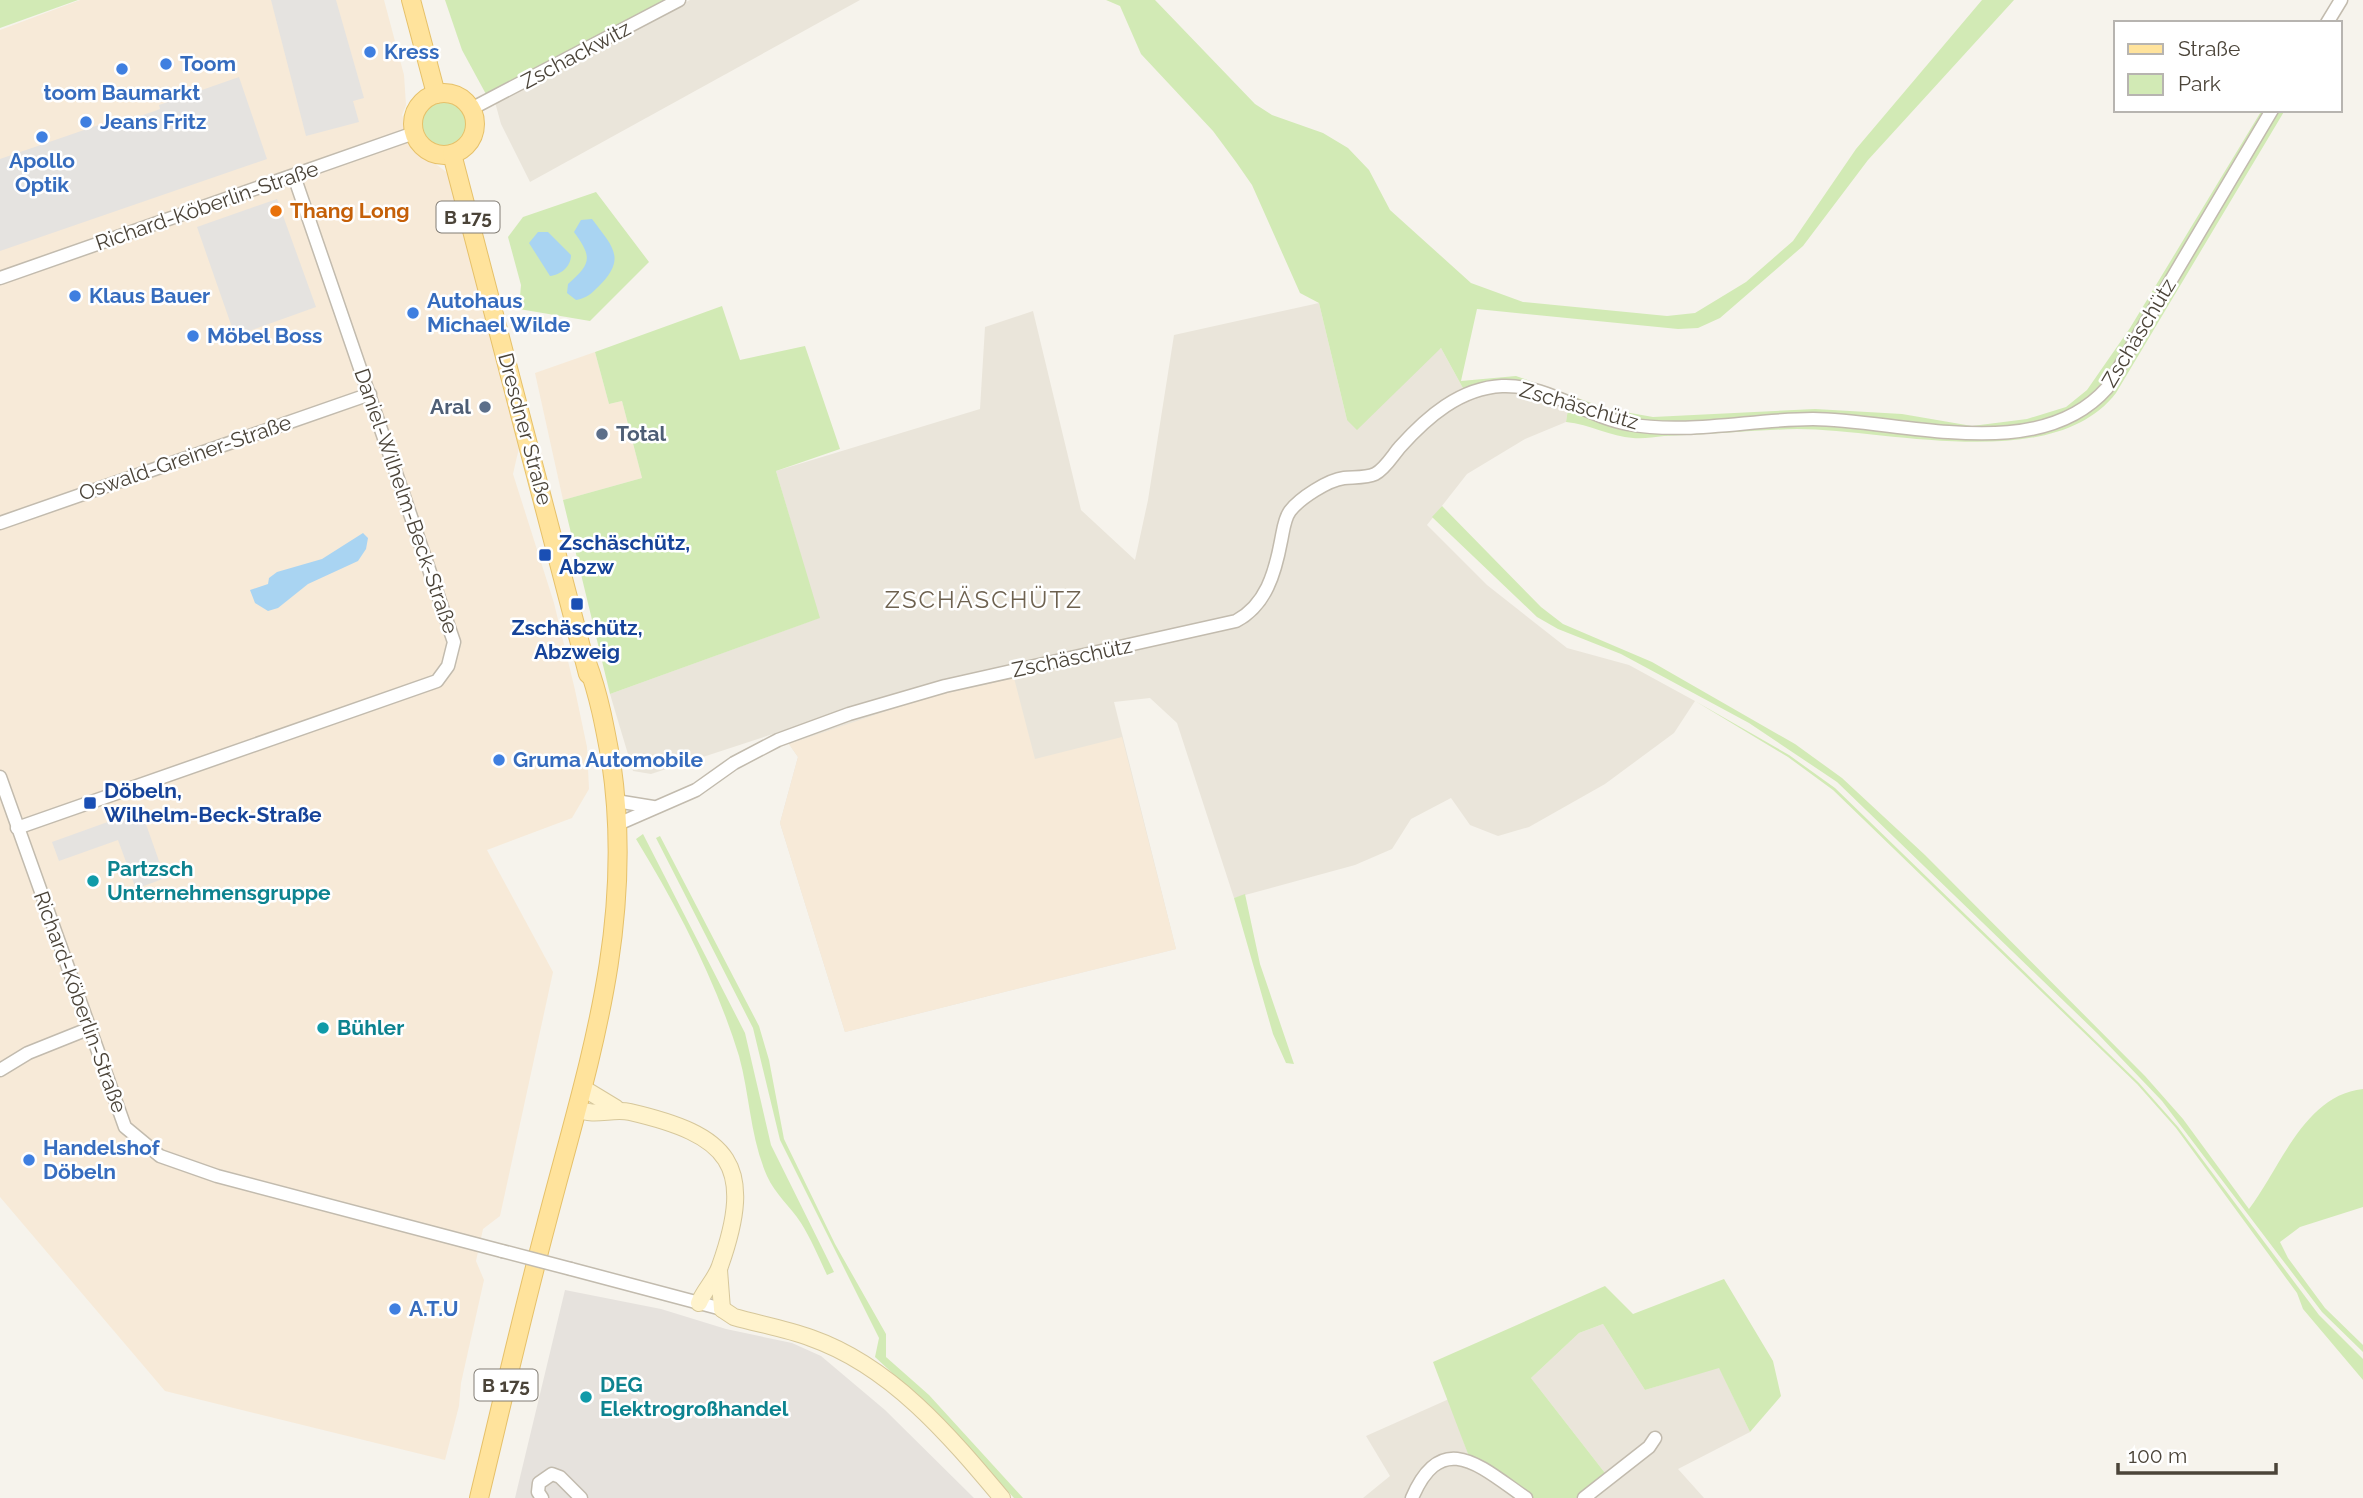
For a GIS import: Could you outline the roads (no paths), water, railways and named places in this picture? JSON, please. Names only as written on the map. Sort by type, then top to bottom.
[{"type":"main road","points":[[411,0],[436,94]]},
{"type":"main road","points":[[436,94],[456,95],[471,109],[473,135],[462,149],[452,154],[429,151],[414,133],[415,112],[427,97],[436,94]]},
{"type":"main road","name":"Dresdner Straße","points":[[452,154],[587,663],[598,694],[610,755],[618,824]]},
{"type":"main road","name":"B 175","points":[[479,1498],[567,1128],[578,1109],[602,1006],[616,922],[618,824]]},
{"type":"street","name":"Zschackwitz","points":[[471,109],[679,0]]},
{"type":"street","points":[[2328,21],[2340,0]]},
{"type":"street","name":"Zschäschütz","points":[[618,824],[696,790],[734,763],[778,740],[898,698],[1236,621],[1254,610],[1265,592],[1276,567],[1290,511],[1303,499],[1339,478],[1374,475],[1434,415],[1471,391],[1504,386],[1530,389],[1617,422],[1655,427],[1814,419],[1991,434],[2028,429],[2084,411],[2107,388],[2271,112]]},
{"type":"street","name":"Richard-Köberlin-Straße","points":[[0,278],[414,133]]},
{"type":"street","name":"Daniel-Wilhelm-Beck-Straße","points":[[17,828],[437,681],[448,666],[454,642],[294,176]]},
{"type":"street","name":"Oswald-Greiner-Straße","points":[[0,523],[370,394]]},
{"type":"street","name":"Richard-Köberlin-Straße","points":[[0,776],[125,1127],[160,1156],[217,1176],[722,1309]]},
{"type":"street","points":[[616,801],[653,807]]},
{"type":"street","points":[[0,1070],[28,1053],[88,1029]]},
{"type":"street","points":[[583,1088],[616,1108],[678,1124],[697,1132],[720,1150],[730,1170],[735,1192],[735,1209],[719,1270],[699,1303]]},
{"type":"street","points":[[578,1109],[600,1112],[616,1108]]},
{"type":"street","points":[[719,1270],[722,1309],[734,1317],[808,1336],[876,1373],[908,1397],[950,1437],[1002,1498]]},
{"type":"street","points":[[1584,1498],[1649,1447],[1655,1438]]},
{"type":"street","points":[[1412,1498],[1428,1468],[1456,1457],[1468,1459],[1526,1498]]},
{"type":"street","points":[[541,1498],[538,1492],[539,1483],[552,1474],[560,1476],[581,1498]]},
{"type":"water","points":[[592,219],[610,244],[615,259],[608,276],[599,286],[589,295],[576,300],[567,293],[568,284],[582,271],[587,260],[584,248],[574,232],[581,220]]},
{"type":"water","points":[[538,232],[548,232],[571,255],[567,267],[558,274],[550,276],[529,243]]},
{"type":"water","points":[[363,533],[368,538],[366,549],[358,561],[308,584],[278,608],[268,611],[255,603],[250,590],[268,584],[269,578],[277,572],[322,559]]},
{"type":"place","name":"Kress","points":[[370,52]]},
{"type":"place","name":"Toom","points":[[166,64]]},
{"type":"place","name":"toom Baumarkt","points":[[122,69]]},
{"type":"place","name":"Jeans Fritz","points":[[86,122]]},
{"type":"place","name":"Apollo Optik","points":[[42,137]]},
{"type":"place","name":"Thang Long","points":[[276,211]]},
{"type":"place","name":"Klaus Bauer","points":[[75,296]]},
{"type":"place","name":"Autohaus Michael Wilde","points":[[413,313]]},
{"type":"place","name":"Möbel Boss","points":[[193,336]]},
{"type":"place","name":"Aral","points":[[485,407]]},
{"type":"place","name":"Total","points":[[602,434]]},
{"type":"place","name":"Zschäschütz, Abzw","points":[[545,555]]},
{"type":"place","name":"Zschäschütz, Abzweig","points":[[577,604]]},
{"type":"place","name":"Gruma Automobile","points":[[499,760]]},
{"type":"place","name":"Döbeln, Wilhelm-Beck-Straße","points":[[90,803]]},
{"type":"place","name":"Partzsch Unternehmensgruppe","points":[[93,881]]},
{"type":"place","name":"Bühler","points":[[323,1028]]},
{"type":"place","name":"Handelshof Döbeln","points":[[29,1160]]},
{"type":"place","name":"A.T.U","points":[[395,1309]]},
{"type":"place","name":"DEG Elektrogroßhandel","points":[[586,1397]]},
{"type":"district","name":"ZSCHÄSCHÜTZ","points":[[984,600]]}]
